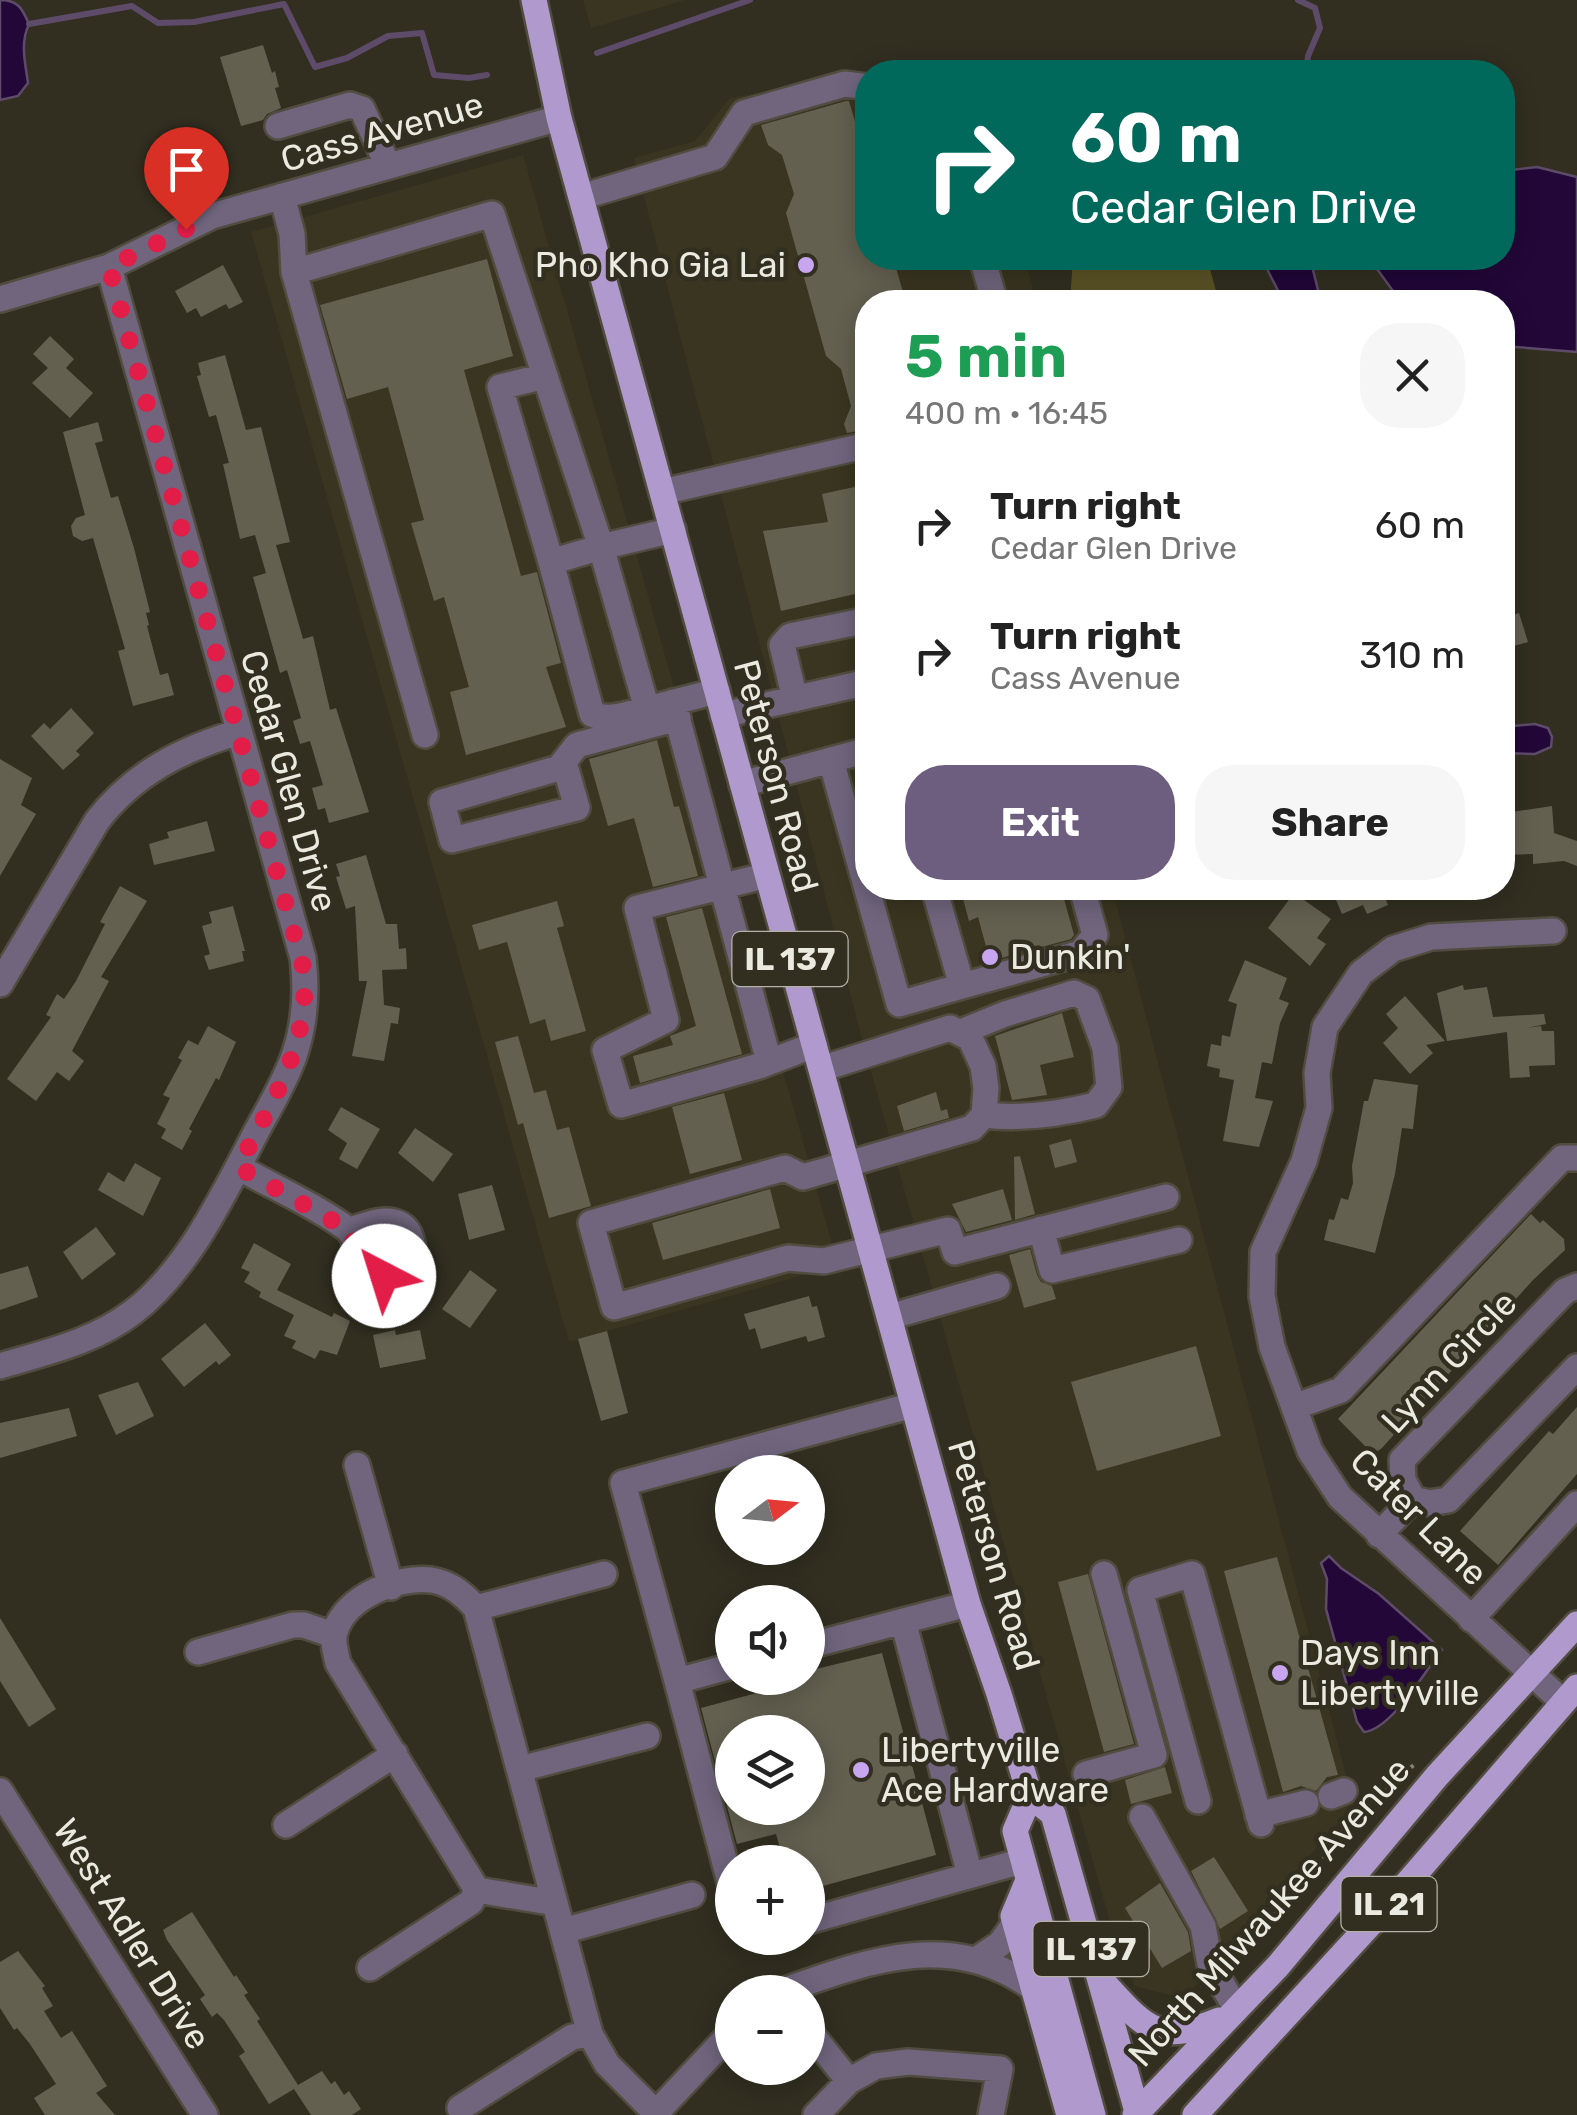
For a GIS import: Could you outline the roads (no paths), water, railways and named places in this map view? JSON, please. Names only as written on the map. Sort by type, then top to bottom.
[{"type":"main road","name":"Peterson Road","points":[[519,0],[560,118]]},
{"type":"main road","name":"Peterson Road","points":[[534,0],[581,197],[968,1604],[1030,1796],[1053,1814],[1137,2114]]},
{"type":"main road","name":"North Milwaukee Avenue","points":[[1137,2114],[1278,1966],[1426,1789],[1577,1624]]},
{"type":"main road","name":"IL 21","points":[[1194,2115],[1398,1894],[1570,1694]]},
{"type":"main road","name":"IL 137","points":[[1030,1796],[1015,1831],[1093,2115]]},
{"type":"main road","points":[[1025,1870],[1013,1916],[1069,2115]]},
{"type":"main road","points":[[1099,1978],[1140,2022],[1161,2032],[1193,2030],[1232,2012]]},
{"type":"main road","points":[[1218,2115],[1246,2060]]},
{"type":"street","points":[[581,197],[716,157],[744,113],[846,84],[855,85]]},
{"type":"street","points":[[278,126],[350,105],[362,108],[388,166]]},
{"type":"street","name":"Cass Avenue","points":[[0,299],[109,267],[212,216],[560,118]]},
{"type":"street","points":[[282,196],[292,234],[294,272],[425,736]]},
{"type":"street","points":[[294,272],[492,214],[601,547],[647,709]]},
{"type":"street","name":"Cedar Glen Drive","points":[[0,1366],[101,1333],[148,1300],[174,1272],[283,1084],[303,1022],[303,958],[109,267]]},
{"type":"street","points":[[545,376],[500,387],[592,714],[600,718],[647,709],[676,710]]},
{"type":"street","points":[[662,492],[855,448]]},
{"type":"street","points":[[551,562],[673,530]]},
{"type":"street","points":[[795,699],[782,644],[790,636],[855,623]]},
{"type":"street","points":[[564,762],[576,808],[452,840],[442,802],[559,768],[577,745],[676,710],[795,699],[855,685]]},
{"type":"street","points":[[676,710],[770,1062]]},
{"type":"street","points":[[0,984],[96,821],[113,800],[178,753],[239,732]]},
{"type":"street","points":[[742,784],[855,754]]},
{"type":"street","points":[[832,760],[855,844]]},
{"type":"street","points":[[767,874],[636,908],[666,1020],[604,1050],[621,1105],[770,1062],[817,1057],[950,1028],[970,1038],[983,1066],[984,1115],[972,1128],[803,1177],[785,1168],[591,1223],[614,1307],[788,1258],[824,1261],[948,1230],[954,1252],[1166,1197]]},
{"type":"street","points":[[870,900],[899,1004],[1081,953],[1094,935],[1085,900]]},
{"type":"street","points":[[937,900],[962,986]]},
{"type":"street","name":"Cater Lane","points":[[1554,931],[1431,937],[1393,950],[1361,973],[1325,1027],[1317,1073],[1319,1108],[1304,1161],[1263,1252],[1262,1296],[1268,1330],[1310,1451],[1340,1497],[1530,1674],[1570,1694]]},
{"type":"street","points":[[961,1032],[1074,993],[1087,999],[1105,1048],[1109,1087],[1096,1105],[1005,1117],[984,1115]]},
{"type":"street","points":[[1294,1407],[1340,1390],[1562,1158],[1577,1158]]},
{"type":"street","points":[[238,1167],[349,1230]]},
{"type":"street","points":[[1041,1228],[1052,1270],[1178,1240]]},
{"type":"street","points":[[888,1317],[997,1286]]},
{"type":"street","name":"Lynn Circle","points":[[1413,1499],[1403,1480],[1402,1460],[1565,1291],[1577,1286]]},
{"type":"street","points":[[1380,1534],[1413,1499],[1429,1504],[1448,1500],[1577,1367]]},
{"type":"street","points":[[720,1845],[623,1483],[913,1405]]},
{"type":"street","points":[[356,1464],[390,1587]]},
{"type":"street","points":[[1471,1619],[1577,1504]]},
{"type":"street","points":[[476,1608],[604,1574]]},
{"type":"street","points":[[1086,1774],[1154,1756],[1104,1574]]},
{"type":"street","points":[[1198,1801],[1140,1590],[1192,1574],[1260,1820],[1306,1804]]},
{"type":"street","points":[[555,1903],[477,1890],[338,1663],[333,1635],[346,1612],[367,1594],[411,1580],[434,1580],[460,1591],[476,1608],[520,1769],[590,2034],[607,2064],[656,2114],[715,2050]]},
{"type":"street","points":[[825,1642],[968,1604]]},
{"type":"street","points":[[903,1621],[970,1875]]},
{"type":"street","points":[[198,1652],[293,1625],[304,1624],[333,1635]]},
{"type":"street","points":[[677,1681],[715,1671]]},
{"type":"street","points":[[520,1769],[647,1736]]},
{"type":"street","points":[[286,1826],[395,1754]]},
{"type":"street","name":"West Adler Drive","points":[[0,1790],[205,2115]]},
{"type":"street","points":[[1142,1817],[1203,1926],[1210,1964],[1232,2012]]},
{"type":"street","points":[[825,1916],[970,1875],[1025,1870]]},
{"type":"street","points":[[370,1968],[471,1902],[477,1890]]},
{"type":"street","points":[[563,1931],[692,1895]]},
{"type":"street","points":[[976,1960],[1000,1944],[1015,1923]]},
{"type":"street","points":[[825,1976],[911,1954],[949,1954],[1011,1972],[1034,1990]]},
{"type":"street","points":[[460,2108],[572,2037],[590,2034]]},
{"type":"street","points":[[825,2052],[848,2081]]},
{"type":"street","points":[[816,2115],[848,2081],[876,2066],[908,2062],[1000,2069],[991,2115]]},
{"type":"waterway","points":[[597,53],[750,0]]},
{"type":"waterway","points":[[1298,0],[1315,8],[1320,28],[1308,60]]},
{"type":"waterway","points":[[29,24],[132,6],[158,23],[194,22],[284,4],[315,67],[347,58],[388,36],[422,33],[434,75],[487,75]]},
{"type":"place","name":"Pho Kho Gia Lai","points":[[806,265]]},
{"type":"place","name":"Dunkin'","points":[[990,957]]},
{"type":"place","name":"Days Inn Libertyville","points":[[1280,1673]]},
{"type":"place","name":"Libertyville Ace Hardware","points":[[861,1770]]}]
